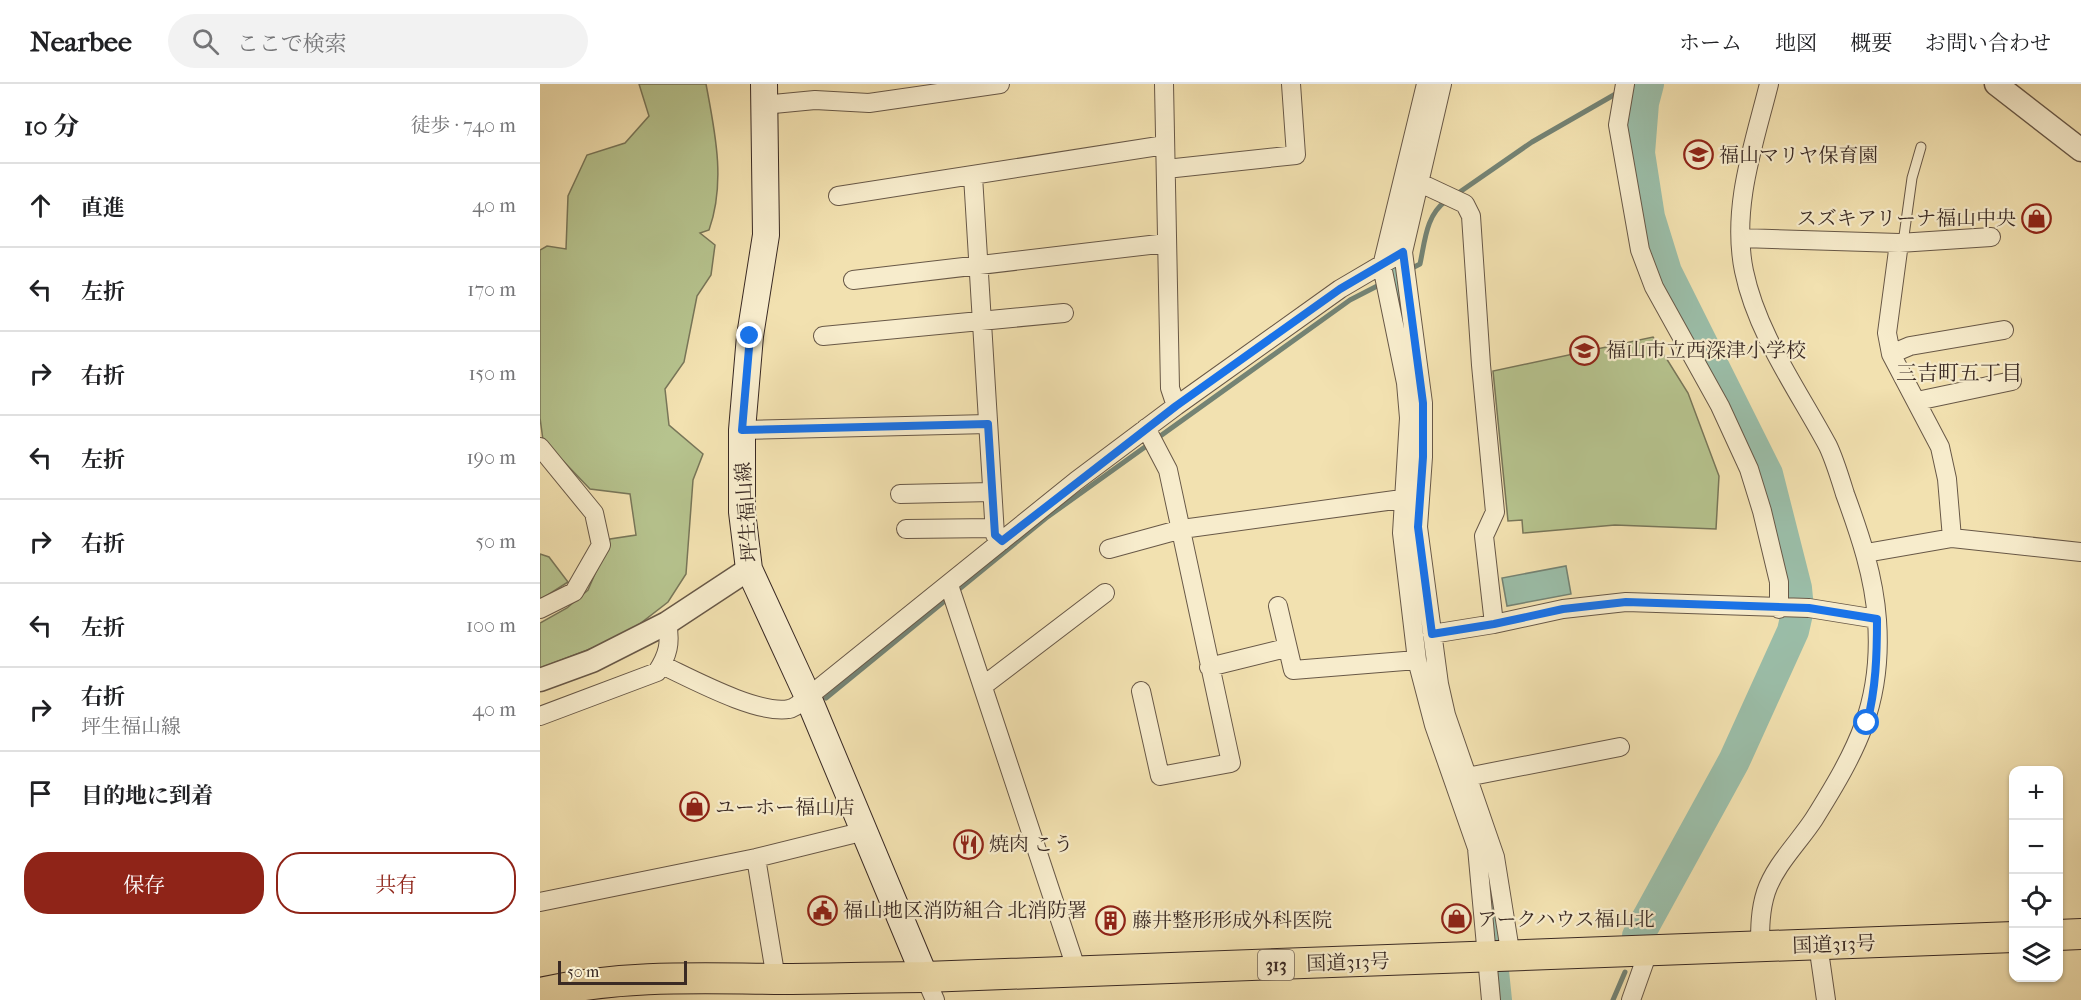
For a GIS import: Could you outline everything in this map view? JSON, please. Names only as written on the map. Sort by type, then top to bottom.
[{"type":"highway","points":[[2063,935],[2081,934]]},
{"type":"highway","name":"国道313号","points":[[540,993],[595,984],[686,976],[930,988],[1077,971],[2009,937]]},
{"type":"main road","name":"坪生福山線","points":[[764,95],[766,235],[750,336],[742,430],[742,512],[749,569],[808,697],[930,988]]},
{"type":"street","points":[[764,95],[869,104],[1000,84]]},
{"type":"street","points":[[1164,84],[1170,388],[1176,406]]},
{"type":"street","points":[[1166,169],[1296,154],[1291,84]]},
{"type":"street","points":[[1426,84],[1384,276],[1406,383],[1409,418],[1402,499],[1402,533],[1417,660],[1434,725],[1477,848],[1499,957]]},
{"type":"street","points":[[1442,84],[1418,182],[1405,264],[1423,403],[1423,457],[1418,527],[1432,634],[1446,715],[1495,857],[1499,957],[1491,1000]]},
{"type":"street","points":[[1760,947],[1760,921],[1766,891],[1833,787],[1867,723],[1874,695],[1877,666],[1877,619],[1866,553],[1829,449],[1755,309],[1743,270],[1741,238],[1744,183],[1769,84]]},
{"type":"street","points":[[1996,84],[2081,150]]},
{"type":"street","points":[[1624,91],[1618,125],[1640,250],[1654,287],[1720,406],[1749,469],[1762,511],[1783,609]]},
{"type":"street","points":[[838,196],[1165,145]]},
{"type":"street","points":[[973,176],[992,492],[998,535]]},
{"type":"street","points":[[1418,182],[1465,204],[1471,216],[1481,364],[1495,512],[1484,536],[1494,624]]},
{"type":"street","points":[[1741,238],[1901,243],[1991,237]]},
{"type":"street","points":[[853,280],[1167,243]]},
{"type":"street","points":[[1901,243],[1887,333],[1891,354],[1940,447],[1947,479],[1952,538]]},
{"type":"street","points":[[662,665],[724,694],[768,708],[790,709],[951,591],[998,535],[1151,436],[1176,406],[1340,289],[1384,276],[1405,264]]},
{"type":"street","points":[[823,336],[1064,313]]},
{"type":"street","points":[[1891,354],[1910,346],[2004,330]]},
{"type":"street","points":[[1917,401],[2012,381]]},
{"type":"street","points":[[742,430],[988,424]]},
{"type":"street","points":[[1141,691],[1160,776],[1231,764],[1168,470],[1151,436]]},
{"type":"street","points":[[540,447],[594,513],[601,545],[574,592],[540,609]]},
{"type":"street","points":[[900,494],[992,492]]},
{"type":"street","points":[[1109,549],[1182,529],[1402,499]]},
{"type":"street","points":[[906,529],[998,535]]},
{"type":"street","points":[[1866,553],[1952,538],[2081,552]]},
{"type":"street","points":[[540,680],[592,661],[667,623],[749,569]]},
{"type":"street","points":[[951,591],[1077,971]]},
{"type":"street","points":[[983,686],[1105,593]]},
{"type":"street","points":[[1432,634],[1563,609],[1626,602],[1783,609],[1809,608],[1877,619]]},
{"type":"street","points":[[1278,606],[1293,670],[1417,660]]},
{"type":"street","points":[[540,716],[657,672],[669,646],[667,623]]},
{"type":"street","points":[[1209,667],[1286,648]]},
{"type":"street","points":[[1467,777],[1620,747]]},
{"type":"street","points":[[540,902],[756,858],[865,831]]},
{"type":"street","points":[[756,858],[776,979]]},
{"type":"street","points":[[1818,944],[1826,1000]]},
{"type":"street","points":[[1631,1000],[1648,952]]},
{"type":"lane","points":[[1901,243],[1912,178],[1921,147]]},
{"type":"shaded area","points":[[639,84],[706,84],[717,157],[717,194],[714,212],[709,230],[700,233],[715,245],[711,275],[697,296],[684,362],[665,389],[669,425],[703,454],[693,480],[686,574],[668,602],[624,636],[540,668],[540,623],[567,608],[588,590],[610,539],[636,535],[630,494],[590,489],[543,440],[540,418],[540,250],[547,246],[566,249],[568,196],[587,155],[625,143],[649,116]]},
{"type":"shaded area","points":[[1653,337],[1688,393],[1719,476],[1716,529],[1615,525],[1523,533],[1522,520],[1508,521],[1493,371]]},
{"type":"shaded area","points":[[540,554],[549,557],[568,582],[540,600]]},
{"type":"shaded area","points":[[1566,566],[1571,594],[1507,606],[1502,578]]},
{"type":"waterway","points":[[1638,936],[1734,761],[1793,631],[1798,609],[1796,588],[1767,474],[1666,272],[1649,217],[1639,153],[1643,103],[1648,84]]},
{"type":"waterway","points":[[1454,196],[1532,142],[1619,92]]},
{"type":"waterway","points":[[826,698],[1046,518],[1350,300],[1420,264],[1430,221],[1446,201]]},
{"type":"waterway","points":[[1396,276],[1404,314]]},
{"type":"waterway","points":[[1490,873],[1496,933]]},
{"type":"waterway","points":[[1500,971],[1503,1000]]},
{"type":"waterway","points":[[1613,1000],[1625,972]]},
{"type":"place","name":"福山マリヤ保育園","points":[[1698,155]]},
{"type":"place","name":"スズキアリーナ福山中央","points":[[2037,218]]},
{"type":"place","name":"福山市立西深津小学校","points":[[1585,350]]},
{"type":"place","name":"ユーホー福山店","points":[[694,807]]},
{"type":"place","name":"焼肉 こう","points":[[968,844]]},
{"type":"place","name":"福山地区消防組合 北消防署","points":[[822,910]]},
{"type":"place","name":"アークハウス福山北","points":[[1456,919]]},
{"type":"place","name":"藤井整形形成外科医院","points":[[1111,920]]},
{"type":"district","name":"三吉町五丁目","points":[[1959,373]]},
{"type":"route","points":[[750,336],[742,430],[988,424],[995,535],[1002,541],[1076,481],[1176,406],[1340,289],[1383,266],[1403,252],[1423,403],[1423,457],[1418,527],[1432,634],[1563,609],[1626,602],[1746,608],[1809,608],[1877,619],[1877,666],[1874,695],[1867,723]]}]
